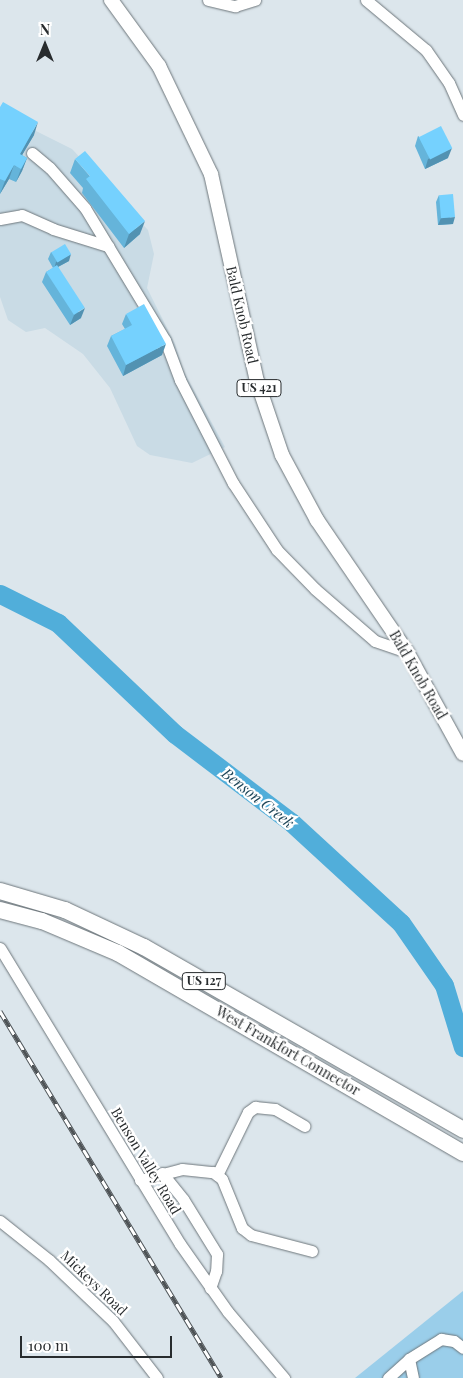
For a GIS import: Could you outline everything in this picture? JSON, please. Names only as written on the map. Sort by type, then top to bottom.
[{"type":"highway","name":"West Frankfort Connector","points":[[5,892],[65,910],[118,934],[463,1130]]},
{"type":"highway","name":"West Frankfort Connector","points":[[0,910],[63,928],[118,953],[463,1153]]},
{"type":"main road","name":"Bald Knob Road","points":[[111,0],[160,66],[211,174],[257,381],[282,454],[317,520],[407,652],[463,754]]},
{"type":"street","points":[[208,0],[235,6],[255,0]]},
{"type":"street","points":[[366,0],[426,50],[449,83],[463,115]]},
{"type":"street","points":[[32,153],[50,168],[85,208],[165,340],[180,380],[233,483],[277,550],[315,589],[375,641],[407,652]]},
{"type":"street","points":[[0,219],[22,215],[53,229],[108,246]]},
{"type":"street","name":"Benson Valley Road","points":[[0,948],[140,1180],[210,1288],[284,1378]]},
{"type":"street","points":[[217,1175],[248,1112],[255,1107],[276,1110],[304,1126]]},
{"type":"street","points":[[140,1180],[162,1173],[196,1168],[217,1175],[226,1186],[234,1214],[242,1228],[251,1236],[312,1251]]},
{"type":"street","points":[[162,1173],[183,1199],[217,1254],[216,1272],[210,1288]]},
{"type":"street","name":"Mickeys Road","points":[[0,1221],[49,1260],[113,1321],[157,1378]]},
{"type":"street","points":[[388,1378],[409,1359],[441,1339],[454,1341],[463,1348]]},
{"type":"street","points":[[409,1359],[413,1378]]},
{"type":"shaded area","points":[[0,113],[72,149],[148,230],[154,254],[147,288],[175,344],[184,372],[225,447],[192,463],[150,455],[137,446],[110,388],[83,354],[45,328],[26,332],[8,320],[0,297]]},
{"type":"shaded area","points":[[463,1291],[463,1378],[355,1378]]},
{"type":"building","points":[[3,102],[38,122],[20,154],[27,158],[21,169],[14,165],[5,181],[0,179],[0,107]]},
{"type":"building","points":[[441,126],[452,148],[430,160],[419,137]]},
{"type":"building","points":[[85,151],[145,221],[129,234],[86,179],[90,176],[75,159]]},
{"type":"building","points":[[453,194],[455,217],[441,218],[439,195]]},
{"type":"building","points":[[65,244],[71,254],[57,263],[51,252]]},
{"type":"building","points":[[57,265],[85,308],[74,315],[46,272]]},
{"type":"building","points":[[144,304],[166,344],[126,365],[111,336],[132,325],[126,314]]},
{"type":"waterway","name":"Benson Creek","points":[[0,594],[58,623],[175,734],[291,822],[401,923],[444,985],[463,1047]]},
{"type":"railway","points":[[0,1011],[221,1378]]}]
